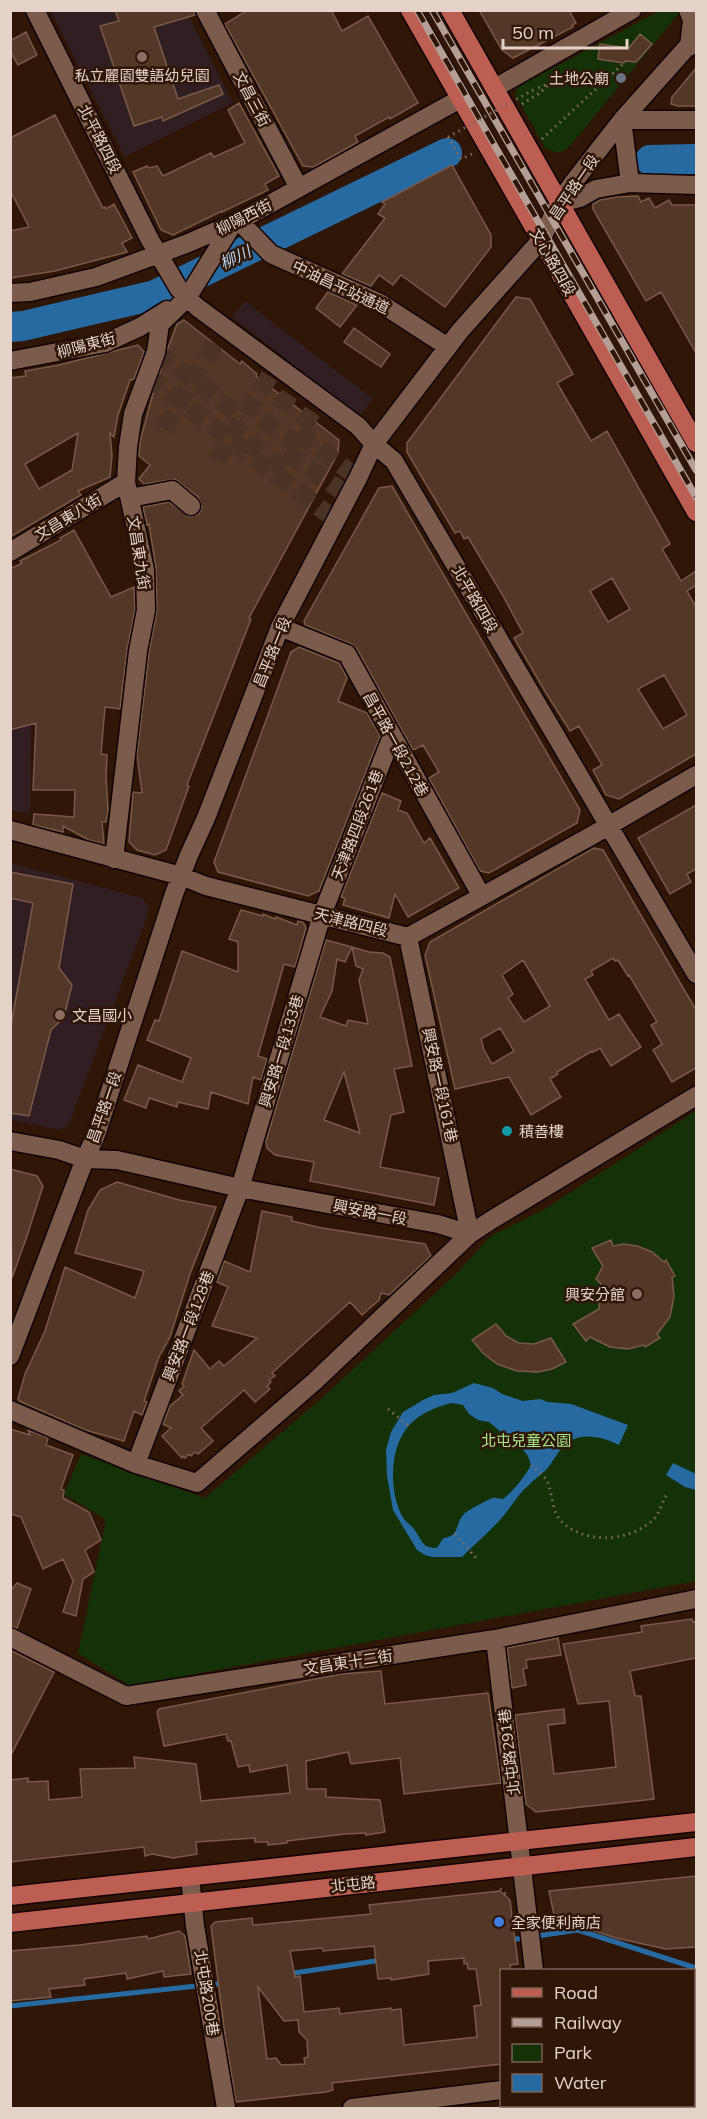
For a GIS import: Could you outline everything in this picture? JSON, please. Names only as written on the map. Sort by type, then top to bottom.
[{"type":"main road","name":"文心路四段","points":[[410,10],[696,512]]},
{"type":"main road","points":[[450,10],[696,443]]},
{"type":"main road","name":"北屯路","points":[[10,1896],[696,1822]]},
{"type":"main road","name":"北屯路","points":[[10,1923],[696,1847]]},
{"type":"street","name":"北平路四段","points":[[35,10],[162,260],[183,293],[358,426],[394,461],[696,974]]},
{"type":"street","name":"文昌三街","points":[[205,10],[299,188]]},
{"type":"street","points":[[495,88],[605,17],[632,10]]},
{"type":"street","points":[[688,10],[692,20],[692,42]]},
{"type":"street","name":"昌平路一段","points":[[10,1356],[96,1135],[181,876],[210,808],[280,627],[374,444],[448,347],[541,240],[559,203],[622,120],[692,42]]},
{"type":"street","name":"柳陽西街","points":[[10,293],[30,292],[162,260],[186,244],[241,226],[299,188],[460,99]]},
{"type":"street","points":[[630,183],[622,120],[696,120]]},
{"type":"street","points":[[559,203],[580,198],[596,189],[630,183],[696,185]]},
{"type":"street","points":[[183,293],[241,226]]},
{"type":"street","name":"中油昌平站通道","points":[[241,226],[271,254],[380,303],[448,347]]},
{"type":"street","name":"柳陽東街","points":[[10,361],[105,343],[140,327],[183,293]]},
{"type":"street","name":"文昌東九街","points":[[114,860],[138,651],[146,610],[145,570],[128,490],[128,447],[133,414],[156,352],[160,324],[183,293]]},
{"type":"street","points":[[128,490],[172,490],[191,506]]},
{"type":"street","name":"文昌東八街","points":[[10,552],[128,490]]},
{"type":"street","name":"昌平路一段212巷","points":[[280,627],[347,654],[481,895]]},
{"type":"street","name":"天津路四段261巷","points":[[322,915],[392,736]]},
{"type":"street","name":"天津路四段","points":[[10,830],[114,860],[181,876],[206,886],[408,937],[609,826],[696,774]]},
{"type":"street","name":"興安路一段133巷","points":[[240,1188],[322,915]]},
{"type":"street","name":"興安路一段161巷","points":[[408,937],[470,1234]]},
{"type":"street","points":[[10,1410],[136,1464],[197,1483],[314,1382],[470,1234],[696,1096]]},
{"type":"street","name":"興安路一段","points":[[10,1141],[59,1150],[85,1159],[117,1160],[240,1188],[438,1224],[470,1234]]},
{"type":"street","name":"興安路一段128巷","points":[[136,1464],[240,1188]]},
{"type":"street","name":"文昌東十二街","points":[[10,1637],[126,1696],[495,1639],[696,1599]]},
{"type":"street","name":"北屯路291巷","points":[[495,1639],[534,1969]]},
{"type":"street","name":"北屯路200巷","points":[[190,1877],[226,2109]]},
{"type":"street","points":[[352,2109],[500,2090]]},
{"type":"path","points":[[540,141],[624,63]]},
{"type":"path","points":[[461,159],[448,137],[551,82],[537,95]]},
{"type":"path","points":[[388,1409],[409,1426]]},
{"type":"path","points":[[531,1466],[546,1479],[553,1507],[560,1520],[583,1535],[597,1538],[623,1536],[637,1531],[655,1518],[667,1494]]},
{"type":"path","points":[[455,1533],[476,1558]]},
{"type":"path","points":[[500,1889],[511,1898]]},
{"type":"shaded area","name":"私立麗園雙語幼兒園","points":[[51,11],[186,11],[233,103],[125,157]]},
{"type":"shaded area","points":[[245,301],[373,399],[360,416],[232,317]]},
{"type":"shaded area","points":[[31,725],[30,813],[11,811],[11,731]]},
{"type":"shaded area","name":"文昌國小","points":[[10,863],[143,898],[150,909],[69,1124],[60,1130],[11,1120]]},
{"type":"green space","points":[[659,11],[680,12],[570,146],[560,153],[546,149],[515,94],[518,87]]},
{"type":"green space","points":[[235,250],[217,283],[205,267]]},
{"type":"green space","name":"北屯兒童公園","points":[[696,1111],[696,1581],[130,1686],[78,1653],[106,1520],[64,1494],[81,1454],[205,1498],[322,1398],[456,1274],[491,1236],[545,1209]]},
{"type":"green space","points":[[695,2088],[696,2108],[607,2108],[695,2107]]},
{"type":"water","points":[[474,1383],[493,1388],[502,1394],[523,1401],[540,1399],[571,1404],[628,1425],[619,1445],[588,1436],[576,1438],[566,1444],[546,1470],[525,1489],[499,1521],[462,1557],[432,1557],[417,1550],[393,1510],[387,1476],[386,1450],[391,1432],[403,1412],[434,1395],[452,1393]],"holes":[[[452,1403],[463,1405],[469,1414],[478,1420],[489,1422],[516,1441],[528,1456],[531,1465],[503,1499],[491,1499],[466,1512],[453,1535],[444,1538],[436,1548],[426,1546],[403,1518],[396,1499],[393,1474],[397,1447],[408,1426],[426,1412]]]},
{"type":"water","points":[[673,1463],[696,1474],[696,1490],[685,1487],[666,1475]]},
{"type":"building","points":[[115,10],[194,10],[195,15],[154,27],[178,99],[219,85],[223,94],[163,121],[162,117],[134,126],[100,26],[119,21]]},
{"type":"building","points":[[248,10],[331,10],[342,31],[368,16],[418,103],[355,136],[358,142],[328,159],[313,167],[303,166],[225,24]]},
{"type":"building","points":[[479,10],[569,10],[576,23],[572,25],[573,27],[513,58],[502,50]]},
{"type":"building","points":[[26,32],[37,55],[18,65],[10,51],[10,41]]},
{"type":"building","points":[[640,34],[652,44],[636,62],[625,61],[624,63],[598,59],[600,44],[629,48]]},
{"type":"building","points":[[696,68],[696,106],[671,104],[672,97]]},
{"type":"building","points":[[239,103],[279,176],[265,184],[268,190],[173,235],[161,230],[133,172],[147,166],[149,168],[157,166],[163,176],[211,153],[214,157],[245,143],[228,110]]},
{"type":"building","points":[[55,115],[103,208],[106,209],[114,204],[132,238],[122,243],[127,252],[55,271],[10,278],[10,231],[29,227],[10,190],[10,138]]},
{"type":"building","points":[[452,165],[491,235],[491,247],[445,307],[401,275],[393,285],[379,275],[371,286],[342,274],[385,218],[378,214],[385,204],[382,202]]},
{"type":"building","points":[[638,196],[641,202],[649,198],[655,208],[669,200],[672,205],[696,205],[696,353],[661,292],[646,301],[593,209],[593,204],[600,200]]},
{"type":"building","points":[[328,292],[357,305],[340,327],[316,308]]},
{"type":"building","points":[[516,297],[530,299],[573,374],[557,383],[591,441],[607,431],[670,544],[662,549],[681,581],[696,571],[696,585],[687,591],[696,607],[696,754],[619,799],[606,795],[593,770],[602,765],[579,726],[570,731],[546,693],[514,638],[523,633],[502,594],[468,537],[464,539],[460,531],[455,533],[407,452],[407,443]],"holes":[[[612,578],[630,609],[608,622],[590,591]],[[664,675],[687,715],[663,729],[638,689]]]},
{"type":"building","points":[[184,320],[240,364],[242,361],[257,374],[256,376],[339,440],[338,453],[249,618],[251,619],[187,785],[189,786],[166,850],[155,855],[137,850],[129,842],[133,792],[142,793],[137,755],[149,653],[157,610],[156,568],[149,524],[147,525],[143,507],[169,502],[190,517],[199,514],[202,507],[198,497],[175,479],[144,484],[139,479],[150,465],[139,456],[140,441],[168,348],[177,324]]},
{"type":"building","points":[[354,328],[390,354],[381,367],[344,342]]},
{"type":"building","points":[[138,345],[144,352],[134,379],[130,380],[118,415],[114,437],[110,433],[112,456],[110,477],[78,491],[81,495],[10,537],[10,378],[26,376],[25,371]],"holes":[[[78,433],[72,470],[39,489],[25,464]]]},
{"type":"building","points":[[392,486],[580,810],[577,823],[489,873],[480,871],[429,778],[439,772],[423,745],[413,750],[357,649],[351,644],[305,625],[304,621],[379,488]]},
{"type":"building","points":[[74,530],[111,597],[134,587],[135,609],[127,650],[120,709],[105,707],[101,754],[107,755],[108,810],[106,822],[102,822],[104,844],[89,840],[63,826],[63,832],[33,825],[34,814],[74,817],[75,790],[33,790],[36,723],[10,730],[10,569]]},
{"type":"building","points":[[299,647],[339,663],[347,678],[338,701],[367,713],[380,736],[319,891],[308,896],[218,872],[214,862],[291,652]]},
{"type":"building","points":[[382,793],[401,801],[398,810],[407,813],[424,843],[430,838],[459,888],[408,917],[395,894],[389,918],[343,905],[345,898],[341,897]]},
{"type":"building","points":[[696,805],[696,869],[687,874],[691,882],[670,894],[638,838]]},
{"type":"building","points":[[594,848],[603,850],[696,1010],[696,1068],[672,1082],[653,1050],[662,1044],[651,1025],[657,1022],[629,975],[618,960],[615,961],[613,958],[591,971],[593,975],[585,979],[609,1020],[619,1014],[641,1047],[611,1066],[600,1048],[557,1072],[558,1074],[550,1079],[561,1097],[531,1115],[509,1077],[455,1089],[425,955],[430,942]],"holes":[[[523,960],[550,1006],[524,1022],[508,998],[513,994],[502,975]],[[500,1028],[514,1051],[492,1064],[481,1039]]]},
{"type":"building","points":[[10,872],[73,884],[59,968],[72,985],[64,1017],[51,1030],[29,1116],[10,1113],[10,1031],[33,903],[10,898]]},
{"type":"building","points":[[241,910],[275,919],[276,917],[297,925],[298,921],[303,922],[306,928],[295,967],[284,964],[258,1056],[267,1059],[261,1080],[253,1077],[248,1104],[211,1092],[208,1109],[178,1102],[177,1107],[149,1098],[146,1108],[124,1100],[138,1065],[182,1082],[191,1058],[147,1040],[155,1020],[159,1021],[182,951],[238,972],[238,942],[229,939]]},
{"type":"building","points":[[326,940],[352,947],[369,952],[383,953],[390,957],[412,1066],[394,1069],[404,1112],[391,1115],[380,1167],[439,1178],[434,1205],[310,1181],[314,1162],[275,1155],[267,1148],[266,1141]],"holes":[[[352,947],[356,966],[363,969],[359,980],[368,1024],[348,1020],[346,1026],[320,1017],[332,991],[337,959],[345,962]],[[344,1072],[360,1133],[324,1120]]]},
{"type":"building","points":[[10,1169],[37,1176],[43,1186],[12,1278]]},
{"type":"building","points":[[117,1182],[179,1200],[216,1207],[190,1274],[170,1337],[159,1357],[144,1401],[147,1402],[142,1415],[134,1411],[124,1441],[85,1430],[18,1399],[25,1374],[45,1331],[65,1267],[135,1298],[144,1271],[75,1253],[88,1210],[100,1190]]},
{"type":"building","points":[[262,1211],[292,1217],[292,1221],[322,1228],[425,1244],[431,1256],[389,1295],[381,1293],[379,1300],[362,1315],[350,1302],[272,1373],[275,1376],[269,1380],[271,1382],[267,1386],[270,1389],[255,1402],[244,1390],[201,1428],[213,1441],[198,1454],[195,1452],[191,1456],[189,1454],[182,1458],[162,1436],[171,1428],[163,1424],[170,1406],[183,1395],[179,1391],[184,1386],[182,1384],[194,1350],[210,1369],[219,1361],[224,1366],[257,1338],[212,1326],[228,1287],[217,1282],[224,1261],[250,1272]]},
{"type":"building","name":"興安分館","points":[[611,1240],[613,1246],[624,1244],[637,1246],[652,1252],[664,1262],[666,1260],[675,1276],[672,1277],[674,1296],[670,1317],[657,1334],[660,1338],[645,1347],[644,1345],[628,1349],[610,1347],[590,1337],[586,1341],[573,1324],[599,1309],[602,1285],[596,1279],[603,1266],[592,1248]]},
{"type":"building","points":[[496,1324],[506,1336],[519,1343],[534,1344],[551,1338],[566,1362],[552,1369],[538,1372],[517,1371],[497,1364],[472,1340]]},
{"type":"building","points":[[10,1429],[30,1435],[28,1430],[48,1438],[46,1445],[73,1455],[61,1489],[64,1490],[63,1498],[89,1512],[101,1540],[85,1550],[94,1572],[83,1579],[76,1616],[63,1612],[73,1581],[63,1559],[43,1569],[21,1517],[10,1514]]},
{"type":"building","points":[[17,1583],[31,1589],[17,1628],[10,1626],[10,1591]]},
{"type":"building","points":[[692,1619],[693,1622],[696,1621],[696,1658],[630,1671],[635,1696],[641,1696],[654,1799],[536,1812],[526,1804],[515,1715],[564,1709],[565,1723],[548,1725],[554,1774],[616,1767],[609,1701],[578,1704],[563,1644],[642,1632],[641,1626]]},
{"type":"building","points":[[558,1638],[561,1655],[526,1660],[527,1668],[523,1669],[526,1685],[512,1688],[507,1648]]},
{"type":"building","points":[[10,1650],[54,1672],[10,1757]]},
{"type":"building","points":[[381,1671],[385,1704],[488,1693],[501,1783],[404,1794],[400,1758],[351,1764],[348,1752],[306,1761],[307,1789],[326,1789],[326,1797],[380,1800],[385,1832],[366,1835],[366,1833],[345,1834],[268,1845],[268,1842],[255,1842],[255,1838],[196,1842],[197,1854],[173,1858],[152,1854],[145,1856],[144,1847],[10,1862],[10,1780],[28,1778],[28,1782],[48,1781],[49,1800],[82,1797],[80,1769],[135,1768],[134,1757],[196,1764],[201,1801],[290,1793],[287,1765],[250,1772],[249,1765],[238,1767],[231,1741],[228,1741],[226,1734],[164,1746],[157,1712],[159,1709],[341,1674]]},
{"type":"building","points":[[696,1876],[696,1947],[666,1949],[616,1938],[577,1925],[557,1929],[549,1891]]},
{"type":"building","points":[[500,1891],[510,1900],[518,1964],[510,1965],[511,1969],[500,1969],[500,2064],[332,2083],[333,2090],[326,2092],[236,2102],[211,1926],[215,1922],[252,1918],[253,1925],[371,1914],[369,1905]],"holes":[[[374,1946],[378,1979],[391,1978],[391,1980],[429,1974],[428,1961],[464,1958],[464,1964],[467,1963],[468,1969],[476,1969],[481,2005],[474,2006],[477,2037],[404,2045],[401,2009],[391,2010],[391,2008],[340,2014],[339,2008],[304,2012],[300,1976],[295,1977],[290,1951],[322,1948],[323,1951]],[[258,1987],[284,2021],[298,2020],[299,2032],[307,2040],[308,2057],[304,2058],[305,2064],[281,2065],[276,2058],[267,2059]]]},
{"type":"building","points":[[179,1931],[185,1936],[191,1974],[164,1977],[163,1971],[127,1979],[126,1973],[84,1979],[85,1985],[49,1989],[51,1997],[10,2001],[10,1951],[147,1936],[148,1939]]},
{"type":"waterway","name":"柳川","points":[[10,327],[23,326],[155,295],[447,153]]},
{"type":"waterway","name":"柳川","points":[[650,160],[696,159]]},
{"type":"waterway","points":[[510,1940],[578,1930],[696,1968]]},
{"type":"waterway","points":[[287,1974],[382,1960]]},
{"type":"waterway","points":[[10,2006],[225,1983]]},
{"type":"tunnel","points":[[164,429],[224,327]]},
{"type":"tunnel","points":[[156,352],[243,418]]},
{"type":"tunnel","points":[[217,460],[276,366]]},
{"type":"tunnel","points":[[147,376],[336,520]]},
{"type":"tunnel","points":[[249,454],[298,382]]},
{"type":"tunnel","points":[[272,471],[321,399]]},
{"type":"tunnel","points":[[298,433],[358,478]]},
{"type":"tunnel","points":[[286,452],[349,496]]},
{"type":"railway","points":[[417,10],[696,497]]},
{"type":"railway","points":[[432,10],[696,470]]},
{"type":"place","name":"私立麗園雙語幼兒園","points":[[142,57]]},
{"type":"place","name":"土地公廟","points":[[621,78]]},
{"type":"place","name":"文昌國小","points":[[60,1015]]},
{"type":"place","name":"積善樓","points":[[507,1131]]},
{"type":"place","name":"興安分館","points":[[637,1294]]},
{"type":"place","name":"全家便利商店","points":[[499,1922]]}]
